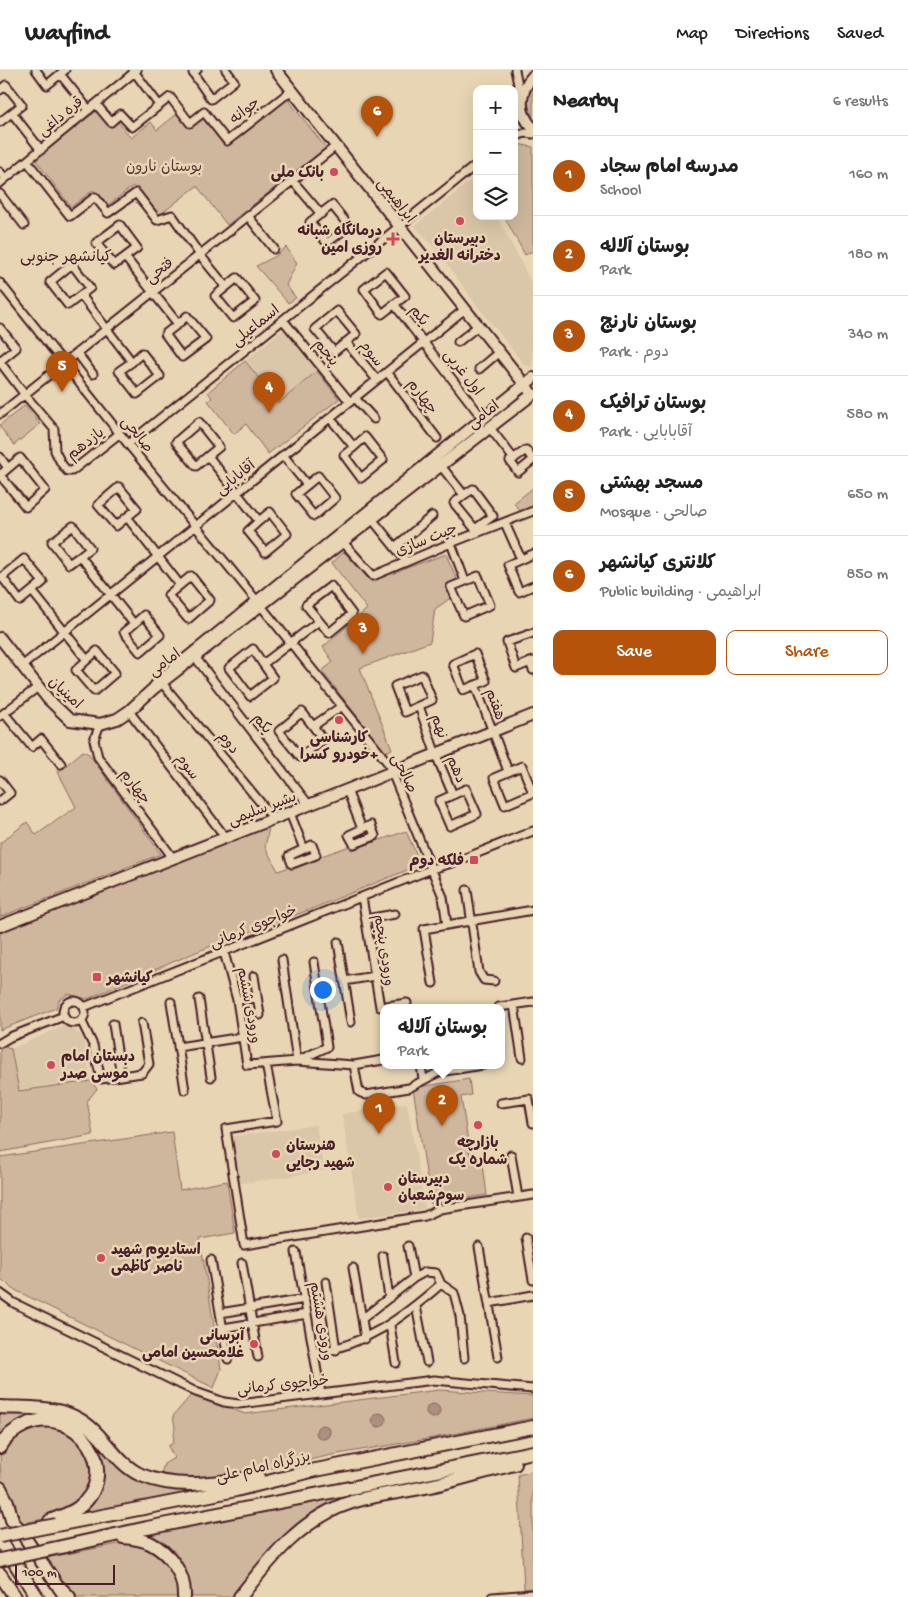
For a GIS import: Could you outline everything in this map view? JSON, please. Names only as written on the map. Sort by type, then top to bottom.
[{"type":"highway","points":[[0,1407],[56,1410],[75,1416],[98,1434],[126,1465],[138,1474],[163,1481],[205,1484],[311,1471]]},
{"type":"highway","points":[[0,1448],[9,1435],[20,1427],[36,1421],[53,1420],[78,1431],[87,1441],[95,1458],[97,1466],[96,1482],[93,1490],[84,1502],[70,1512],[27,1530]]},
{"type":"highway","name":"بزرگراه امام علی","points":[[0,1536],[236,1490],[311,1471],[533,1427]]},
{"type":"highway","points":[[0,1560],[118,1536],[147,1528],[533,1452]]},
{"type":"highway","points":[[240,1597],[265,1565],[297,1532],[337,1507],[366,1498],[450,1481],[522,1462],[533,1456]]},
{"type":"highway","points":[[0,1488],[7,1502],[12,1520]]},
{"type":"highway","points":[[118,1536],[148,1542],[164,1552],[178,1570],[183,1585],[184,1597]]},
{"type":"highway","points":[[0,1540],[36,1597]]},
{"type":"highway","points":[[0,1574],[15,1597]]},
{"type":"main road","name":"ابراهیمی","points":[[276,70],[499,352],[529,382],[533,394]]},
{"type":"main road","points":[[533,76],[523,91],[521,101],[525,118],[533,128]]},
{"type":"main road","name":"امامی","points":[[153,689],[196,657],[529,382]]},
{"type":"main road","name":"امامی","points":[[153,689],[160,680],[533,394]]},
{"type":"main road","points":[[483,419],[490,428]]},
{"type":"main road","name":"امینیان","points":[[0,638],[48,699],[70,720],[100,724],[117,719],[129,712],[153,689]]},
{"type":"main road","name":"بشیر سلیمی","points":[[0,926],[290,813],[533,715]]},
{"type":"main road","points":[[0,1502],[64,1594]]},
{"type":"street","points":[[36,70],[47,85],[63,72],[89,110]]},
{"type":"street","points":[[197,70],[193,73],[212,99],[234,81],[226,70]]},
{"type":"street","points":[[514,70],[521,101]]},
{"type":"street","points":[[96,104],[111,122],[120,114],[132,127],[159,105],[135,71]]},
{"type":"street","name":"قره داغی","points":[[3,181],[135,71]]},
{"type":"street","points":[[0,90],[6,85],[22,105],[0,122]]},
{"type":"street","name":"جوانه","points":[[159,105],[170,96],[190,123],[204,112],[227,141],[292,90]]},
{"type":"street","points":[[12,113],[40,150]]},
{"type":"street","points":[[518,136],[533,134]]},
{"type":"street","name":"فتحی","points":[[0,414],[336,146]]},
{"type":"street","points":[[27,160],[70,216],[95,197],[108,214],[136,193],[157,220],[172,216],[226,287]]},
{"type":"street","name":"اسماعیلی","points":[[128,444],[473,167]]},
{"type":"street","points":[[0,172],[3,181]]},
{"type":"street","points":[[293,181],[321,214]]},
{"type":"street","points":[[0,194],[24,225]]},
{"type":"street","points":[[332,205],[349,226],[327,243],[310,222],[321,214],[332,205]]},
{"type":"street","points":[[248,216],[274,249]]},
{"type":"street","points":[[120,225],[137,248],[125,257],[114,265],[96,243],[120,225]]},
{"type":"street","points":[[125,257],[178,324]]},
{"type":"street","points":[[72,264],[90,288],[81,295],[68,305],[50,282],[72,264]]},
{"type":"street","points":[[386,272],[405,296],[394,304],[382,314],[364,289],[386,272]]},
{"type":"street","points":[[237,278],[255,301],[233,318],[215,296],[226,287],[237,278]]},
{"type":"street","name":"صالحی","points":[[0,283],[119,434],[388,763],[443,897],[448,925]]},
{"type":"street","points":[[81,295],[132,362]]},
{"type":"street","name":"یکم","points":[[394,304],[424,343]]},
{"type":"street","name":"آقابابایی","points":[[22,666],[465,309]]},
{"type":"street","points":[[337,311],[356,334],[346,342],[334,352],[315,329],[337,311]]},
{"type":"street","points":[[187,316],[206,339],[182,357],[165,334],[178,324],[187,316]]},
{"type":"street","name":"پنجم","points":[[283,320],[353,400],[374,420]]},
{"type":"street","points":[[458,342],[478,326]]},
{"type":"street","points":[[0,328],[16,348],[0,362],[25,395]]},
{"type":"street","name":"سوم","points":[[346,342],[377,380]]},
{"type":"street","name":"اول غربی","points":[[424,343],[483,419]]},
{"type":"street","points":[[479,369],[499,352]]},
{"type":"street","points":[[77,353],[94,374]]},
{"type":"street","points":[[142,353],[160,376],[137,394],[119,372],[132,362],[142,353]]},
{"type":"street","name":"چهارم","points":[[387,372],[437,438]]},
{"type":"street","name":"یازدهم","points":[[25,395],[54,429],[55,451],[61,463],[70,472],[119,434]]},
{"type":"street","points":[[330,418],[354,447]]},
{"type":"street","points":[[199,422],[219,446],[208,456],[196,466],[176,442],[199,422]]},
{"type":"street","points":[[490,428],[514,459]]},
{"type":"street","points":[[365,437],[383,460],[361,478],[344,455],[354,447],[365,437]]},
{"type":"street","points":[[283,455],[307,485]]},
{"type":"street","points":[[208,456],[259,521]]},
{"type":"street","points":[[0,458],[8,468]]},
{"type":"street","points":[[20,458],[46,490],[26,507],[0,475],[8,468],[20,458]]},
{"type":"street","points":[[441,466],[464,496]]},
{"type":"street","points":[[318,476],[335,498],[314,516],[296,494],[307,485],[318,476]]},
{"type":"street","points":[[119,487],[137,509],[127,517],[116,526],[98,505],[119,487]]},
{"type":"street","points":[[473,489],[494,516],[475,529],[454,503],[464,496],[473,489]]},
{"type":"street","name":"چیت سازی","points":[[342,542],[373,576],[533,511]]},
{"type":"street","points":[[270,512],[288,534],[265,552],[248,531],[259,521],[270,512]]},
{"type":"street","points":[[395,547],[432,516]]},
{"type":"street","points":[[127,517],[180,585]]},
{"type":"street","points":[[372,519],[406,562]]},
{"type":"street","points":[[505,523],[520,560]]},
{"type":"street","points":[[72,526],[90,548],[80,556],[69,564],[52,542],[72,526]]},
{"type":"street","points":[[451,543],[466,581]]},
{"type":"street","points":[[533,554],[508,565],[520,592],[533,586]]},
{"type":"street","points":[[80,556],[134,624]]},
{"type":"street","points":[[24,559],[43,582],[32,592],[20,601],[2,577],[24,559]]},
{"type":"street","points":[[190,576],[210,600],[188,619],[168,595],[180,585],[190,576]]},
{"type":"street","points":[[478,576],[490,605],[464,616],[451,588],[466,581],[478,576]]},
{"type":"street","points":[[331,586],[352,614],[329,633],[318,621],[306,605],[331,586]]},
{"type":"street","points":[[32,592],[87,660]]},
{"type":"street","points":[[144,615],[160,636],[140,652],[124,632],[134,624],[144,615]]},
{"type":"street","points":[[264,664],[318,621]]},
{"type":"street","points":[[533,633],[507,642],[516,668],[531,662],[533,670]]},
{"type":"street","name":"یکم","points":[[252,649],[264,664],[273,678],[250,696],[229,668],[252,649]]},
{"type":"street","points":[[97,651],[115,673],[94,691],[76,670],[87,660],[97,651]]},
{"type":"street","points":[[475,654],[486,681],[475,686],[463,690],[453,664],[475,654]]},
{"type":"street","name":"یکم","points":[[196,657],[309,805]]},
{"type":"street","points":[[422,675],[432,700],[419,706],[405,712],[395,686],[422,675]]},
{"type":"street","name":"دوم","points":[[162,683],[274,819]]},
{"type":"street","name":"هفتم","points":[[475,686],[508,771]]},
{"type":"street","points":[[38,687],[2,714],[32,747],[41,739],[61,764]]},
{"type":"street","points":[[313,726],[342,706]]},
{"type":"street","name":"نهم","points":[[419,706],[436,755]]},
{"type":"street","name":"سوم","points":[[129,712],[226,838]]},
{"type":"street","points":[[302,712],[313,726],[323,740],[300,758],[279,731],[302,712]]},
{"type":"street","name":"چهارم","points":[[100,724],[94,740],[98,757],[173,858]]},
{"type":"street","name":"دهم","points":[[436,755],[453,795]]},
{"type":"street","points":[[522,766],[533,793],[505,805],[494,778],[508,771],[522,766]]},
{"type":"street","points":[[0,780],[10,794],[0,801]]},
{"type":"street","points":[[466,789],[477,814],[450,826],[440,801],[453,795],[466,789]]},
{"type":"street","points":[[347,790],[362,829]]},
{"type":"street","points":[[290,813],[304,849]]},
{"type":"street","name":"خواجوی کرمانی","points":[[84,1007],[533,827]]},
{"type":"street","name":"خواجوی کرمانی","points":[[432,869],[533,831]]},
{"type":"street","points":[[467,890],[479,972],[484,980],[494,981]]},
{"type":"street","name":"ورودی پنجم","points":[[362,897],[380,1007]]},
{"type":"street","points":[[433,984],[424,929],[533,910]]},
{"type":"street","points":[[366,919],[395,914]]},
{"type":"street","points":[[338,942],[351,1022]]},
{"type":"street","name":"ورودی ششم","points":[[224,952],[237,1000],[247,1065],[266,1064]]},
{"type":"street","points":[[282,960],[297,1061]]},
{"type":"street","points":[[297,1061],[326,1047],[314,962]]},
{"type":"street","points":[[254,976],[260,1015]]},
{"type":"street","points":[[344,981],[375,976]]},
{"type":"street","points":[[237,1000],[258,998]]},
{"type":"street","points":[[199,999],[212,1077]]},
{"type":"street","points":[[70,1002],[80,1002],[84,1007],[84,1014],[81,1020],[72,1022],[64,1016],[63,1009],[70,1002]]},
{"type":"street","points":[[171,1002],[184,1090]]},
{"type":"street","points":[[505,1006],[533,1002]]},
{"type":"street","name":"ورودی پنجم","points":[[400,1004],[407,1003]]},
{"type":"street","points":[[514,1005],[522,1058]]},
{"type":"street","points":[[0,1043],[10,1037],[64,1016]]},
{"type":"street","points":[[81,1020],[93,1045],[101,1079],[142,1073],[148,1064],[142,1023]]},
{"type":"street","points":[[113,1024],[121,1076]]},
{"type":"street","points":[[178,1047],[243,1036]]},
{"type":"street","points":[[380,1061],[354,1065],[297,1061],[266,1064],[277,1121],[226,1129],[244,1245],[425,1216],[440,1209],[533,1195]]},
{"type":"street","points":[[354,1065],[359,1092],[366,1095],[409,1088],[438,1069]]},
{"type":"street","points":[[422,1069],[423,1080]]},
{"type":"street","points":[[501,1103],[529,1099],[533,1123]]},
{"type":"street","points":[[511,1155],[518,1197]]},
{"type":"street","points":[[526,1238],[533,1280]]},
{"type":"street","points":[[408,1246],[414,1278]]},
{"type":"street","points":[[480,1247],[498,1357]]},
{"type":"street","name":"ورودی هشتم","points":[[296,1252],[321,1394]]},
{"type":"street","points":[[383,1256],[389,1298]]},
{"type":"street","points":[[211,1260],[228,1359]]},
{"type":"street","points":[[242,1263],[258,1358]]},
{"type":"street","points":[[353,1268],[365,1339]]},
{"type":"street","points":[[362,1319],[414,1278],[430,1271],[436,1274],[441,1284],[454,1293],[460,1316],[464,1358]]},
{"type":"street","points":[[326,1282],[336,1350]]},
{"type":"street","points":[[314,1354],[336,1350],[365,1339],[390,1325],[441,1284]]},
{"type":"street","name":"خواجوی کرمانی","points":[[0,1293],[28,1310],[196,1392],[224,1402],[239,1404],[434,1380],[533,1389]]},
{"type":"street","points":[[489,1303],[533,1295]]},
{"type":"street","points":[[220,1313],[305,1299]]},
{"type":"street","points":[[416,1306],[427,1362]]},
{"type":"street","points":[[223,1328],[307,1314]]},
{"type":"street","points":[[390,1325],[396,1363]]},
{"type":"street","points":[[492,1597],[533,1594]]},
{"type":"shaded area","points":[[473,178],[473,220],[499,220],[533,286],[532,367],[525,365],[475,303],[440,254],[415,226]]},
{"type":"shaded area","points":[[285,328],[318,371],[279,403],[245,361]]},
{"type":"shaded area","name":"دبستان امام موسی صدر","points":[[64,1026],[76,1031],[83,1038],[91,1081],[19,1091],[11,1049]]},
{"type":"shaded area","points":[[407,1103],[425,1209],[359,1218],[342,1114]]},
{"type":"shaded area","name":"هنرستان شهید رجایی","points":[[316,1125],[324,1171],[236,1184],[229,1137]]},
{"type":"shaded area","points":[[433,1404],[438,1406],[440,1411],[438,1416],[433,1418],[428,1416],[426,1411],[428,1406]]},
{"type":"shaded area","points":[[379,1413],[384,1415],[386,1420],[384,1425],[379,1427],[374,1425],[372,1420],[374,1415]]},
{"type":"shaded area","points":[[323,1425],[328,1427],[330,1432],[328,1437],[323,1439],[318,1437],[316,1432],[318,1427]]},
{"type":"green space","points":[[533,87],[533,118],[528,102]]},
{"type":"green space","name":"بوستان نارون","points":[[286,97],[326,148],[227,225],[197,186],[157,217],[133,186],[106,207],[93,190],[71,207],[35,159],[98,110],[111,127],[118,122],[131,138],[151,122],[157,130],[177,114],[188,127],[202,116],[224,145]]},
{"type":"green space","points":[[518,144],[533,147],[533,251],[525,255],[506,220],[518,220]]},
{"type":"green space","points":[[286,247],[297,263],[286,285],[296,298],[288,303],[256,266],[276,256]]},
{"type":"green space","points":[[245,361],[279,403],[317,371],[339,399],[268,454],[246,424],[234,434],[208,401],[212,398],[208,392]]},
{"type":"green space","points":[[25,405],[40,424],[14,445],[0,425]]},
{"type":"green space","points":[[533,488],[533,507],[521,512],[514,503]]},
{"type":"green space","points":[[344,552],[371,581],[446,554],[458,582],[452,597],[435,609],[430,642],[360,668],[392,749],[385,752],[322,671],[333,662],[323,647],[367,609],[332,563]]},
{"type":"green space","points":[[83,751],[89,754],[161,854],[0,917],[0,843],[27,822],[36,835],[76,807],[58,772]]},
{"type":"green space","points":[[269,827],[265,847],[278,871],[350,846],[351,850],[406,831],[417,856],[417,866],[309,910],[201,950],[87,999],[68,994],[59,1000],[56,1008],[0,1030],[0,932]]},
{"type":"green space","points":[[4,1047],[11,1049],[19,1091],[91,1081],[97,1089],[87,1101],[93,1135],[0,1152],[0,1050]]},
{"type":"green space","points":[[469,1079],[471,1095],[461,1097],[470,1155],[482,1157],[487,1195],[431,1204],[413,1088]]},
{"type":"green space","name":"استادیوم شهید ناصر کاظمی","points":[[172,1132],[180,1190],[227,1181],[235,1233],[200,1239],[221,1369],[214,1388],[13,1289],[0,1278],[0,1157]]},
{"type":"green space","points":[[439,1390],[533,1396],[533,1418],[433,1438],[332,1455],[222,1479],[160,1477],[164,1464],[174,1458],[168,1446],[173,1443],[175,1427],[173,1416],[192,1394],[245,1414]]},
{"type":"green space","points":[[0,1411],[44,1412],[82,1427],[130,1473],[234,1485],[70,1517],[81,1508],[97,1456],[53,1418],[0,1442]]},
{"type":"green space","points":[[37,1423],[74,1432],[94,1464],[84,1499],[49,1518],[23,1523],[4,1493],[1,1484],[0,1455],[5,1442]]},
{"type":"green space","points":[[533,1471],[533,1588],[524,1589],[518,1475]]},
{"type":"green space","points":[[354,1493],[355,1497],[315,1514],[293,1528],[268,1553],[231,1597],[187,1597],[185,1577],[137,1536],[251,1515]]},
{"type":"green space","points":[[118,1544],[142,1544],[168,1559],[182,1597],[72,1597],[46,1558]]},
{"type":"place","name":"کلانتری کیانشهر","points":[[377,137]]},
{"type":"place","name":"بانک ملی","points":[[334,172]]},
{"type":"place","name":"دبیرستان دخترانه الغدیر","points":[[460,221]]},
{"type":"place","name":"درمانگاه شبانه روزی امین","points":[[393,239]]},
{"type":"place","name":"مسجد بهشتی","points":[[62,392]]},
{"type":"place","name":"بوستان ترافیک","points":[[269,413]]},
{"type":"place","name":"بوستان نارنج","points":[[363,654]]},
{"type":"place","name":"کارشناسی خودرو کسرا+","points":[[339,720]]},
{"type":"place","name":"فلکه دوم","points":[[474,860]]},
{"type":"place","name":"کیانشهر","points":[[97,977]]},
{"type":"place","name":"دبستان امام موسی صدر","points":[[51,1065]]},
{"type":"place","name":"بازارچه شماره یک","points":[[478,1125]]},
{"type":"place","name":"بوستان آلاله","points":[[442,1126]]},
{"type":"place","name":"مدرسه امام سجاد","points":[[379,1134]]},
{"type":"place","name":"هنرستان شهید رجایی","points":[[276,1154]]},
{"type":"place","name":"دبیرستان سوم‌شعبان","points":[[388,1187]]},
{"type":"place","name":"استادیوم شهید ناصر کاظمی","points":[[101,1258]]},
{"type":"place","name":"آبرسانی غلامحسین امامی","points":[[254,1344]]},
{"type":"district","name":"کیانشهر جنوبی","points":[[66,255]]}]
